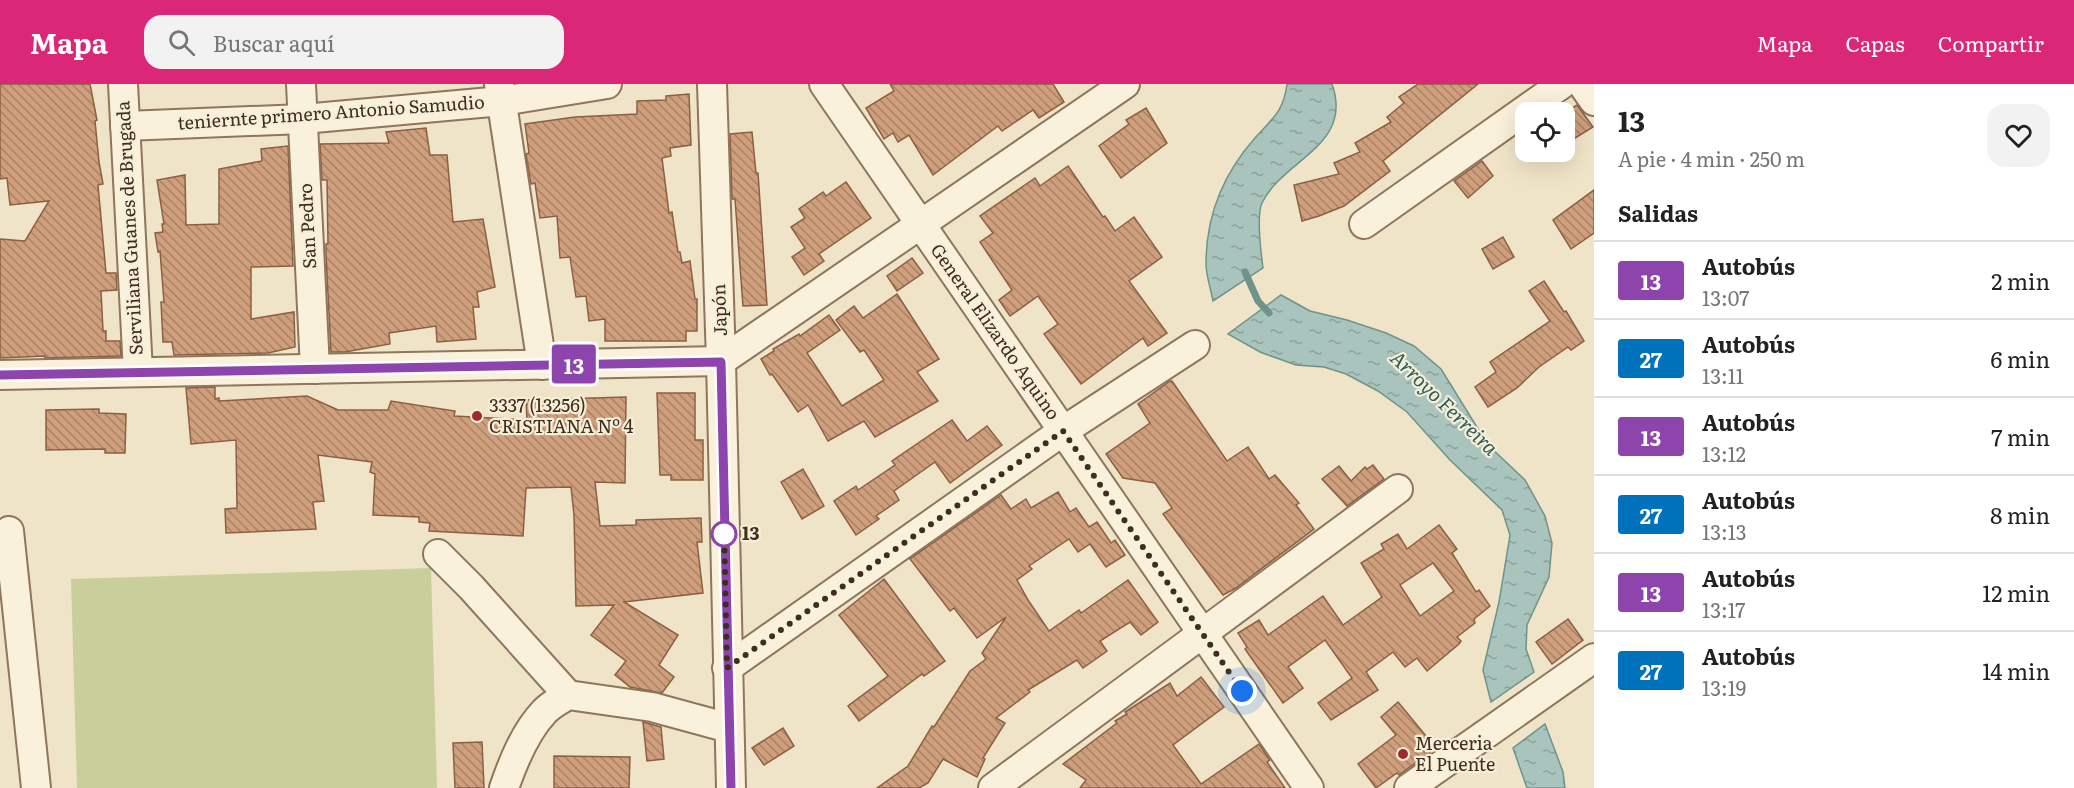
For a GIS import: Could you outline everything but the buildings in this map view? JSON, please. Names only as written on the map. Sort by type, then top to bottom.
[{"type":"street","name":"Serviliana Guanes de Brugada","points":[[123,84],[138,372]]},
{"type":"street","name":"San Pedro","points":[[300,84],[315,369]]},
{"type":"street","name":"teniernte primero Antonio Samudio","points":[[125,126],[303,119],[501,92],[607,84]]},
{"type":"street","name":"Japón","points":[[712,84],[731,788]]},
{"type":"street","name":"General Elizardo Aquino","points":[[824,84],[1309,788]]},
{"type":"street","points":[[0,375],[721,362],[1125,84]]},
{"type":"street","points":[[1364,224],[1562,84]]},
{"type":"street","points":[[1582,84],[1594,101]]},
{"type":"street","points":[[501,92],[542,365]]},
{"type":"street","points":[[727,668],[1063,431],[1194,345]]},
{"type":"street","points":[[993,788],[1398,489]]},
{"type":"street","points":[[9,531],[36,788]]},
{"type":"street","points":[[438,554],[471,587],[568,695],[652,707],[729,728]]},
{"type":"street","points":[[1409,788],[1594,658]]},
{"type":"street","points":[[504,788],[529,732],[545,710],[568,695]]},
{"type":"green space","points":[[431,568],[437,788],[77,788],[71,579]]},
{"type":"water","points":[[1287,84],[1332,84],[1336,105],[1333,123],[1325,137],[1272,188],[1262,203],[1259,225],[1263,268],[1213,301],[1206,269],[1207,246],[1218,196],[1234,166],[1280,108]]},
{"type":"water","points":[[1281,295],[1310,311],[1386,333],[1414,346],[1441,369],[1488,445],[1525,480],[1545,516],[1552,543],[1549,577],[1527,625],[1526,649],[1534,672],[1491,702],[1483,670],[1499,602],[1510,535],[1502,510],[1450,460],[1407,412],[1378,391],[1346,374],[1324,367],[1296,365],[1260,352],[1228,334]]},
{"type":"water","points":[[1545,724],[1563,772],[1565,788],[1527,788],[1513,748]]},
{"type":"waterway","name":"Arroyo Ferreira","points":[[1245,272],[1258,301],[1269,313]]},
{"type":"bus line","name":"13","points":[[0,375],[721,362],[731,788]]},
{"type":"place","name":"3337 (13256) CRISTIANA Nº 4","points":[[477,416]]},
{"type":"place","name":"13","points":[[724,534]]},
{"type":"place","name":"Merceria El Puente","points":[[1403,754]]},
{"type":"route","points":[[724,534],[724,526],[727,668],[1063,431],[1242,691]]}]
